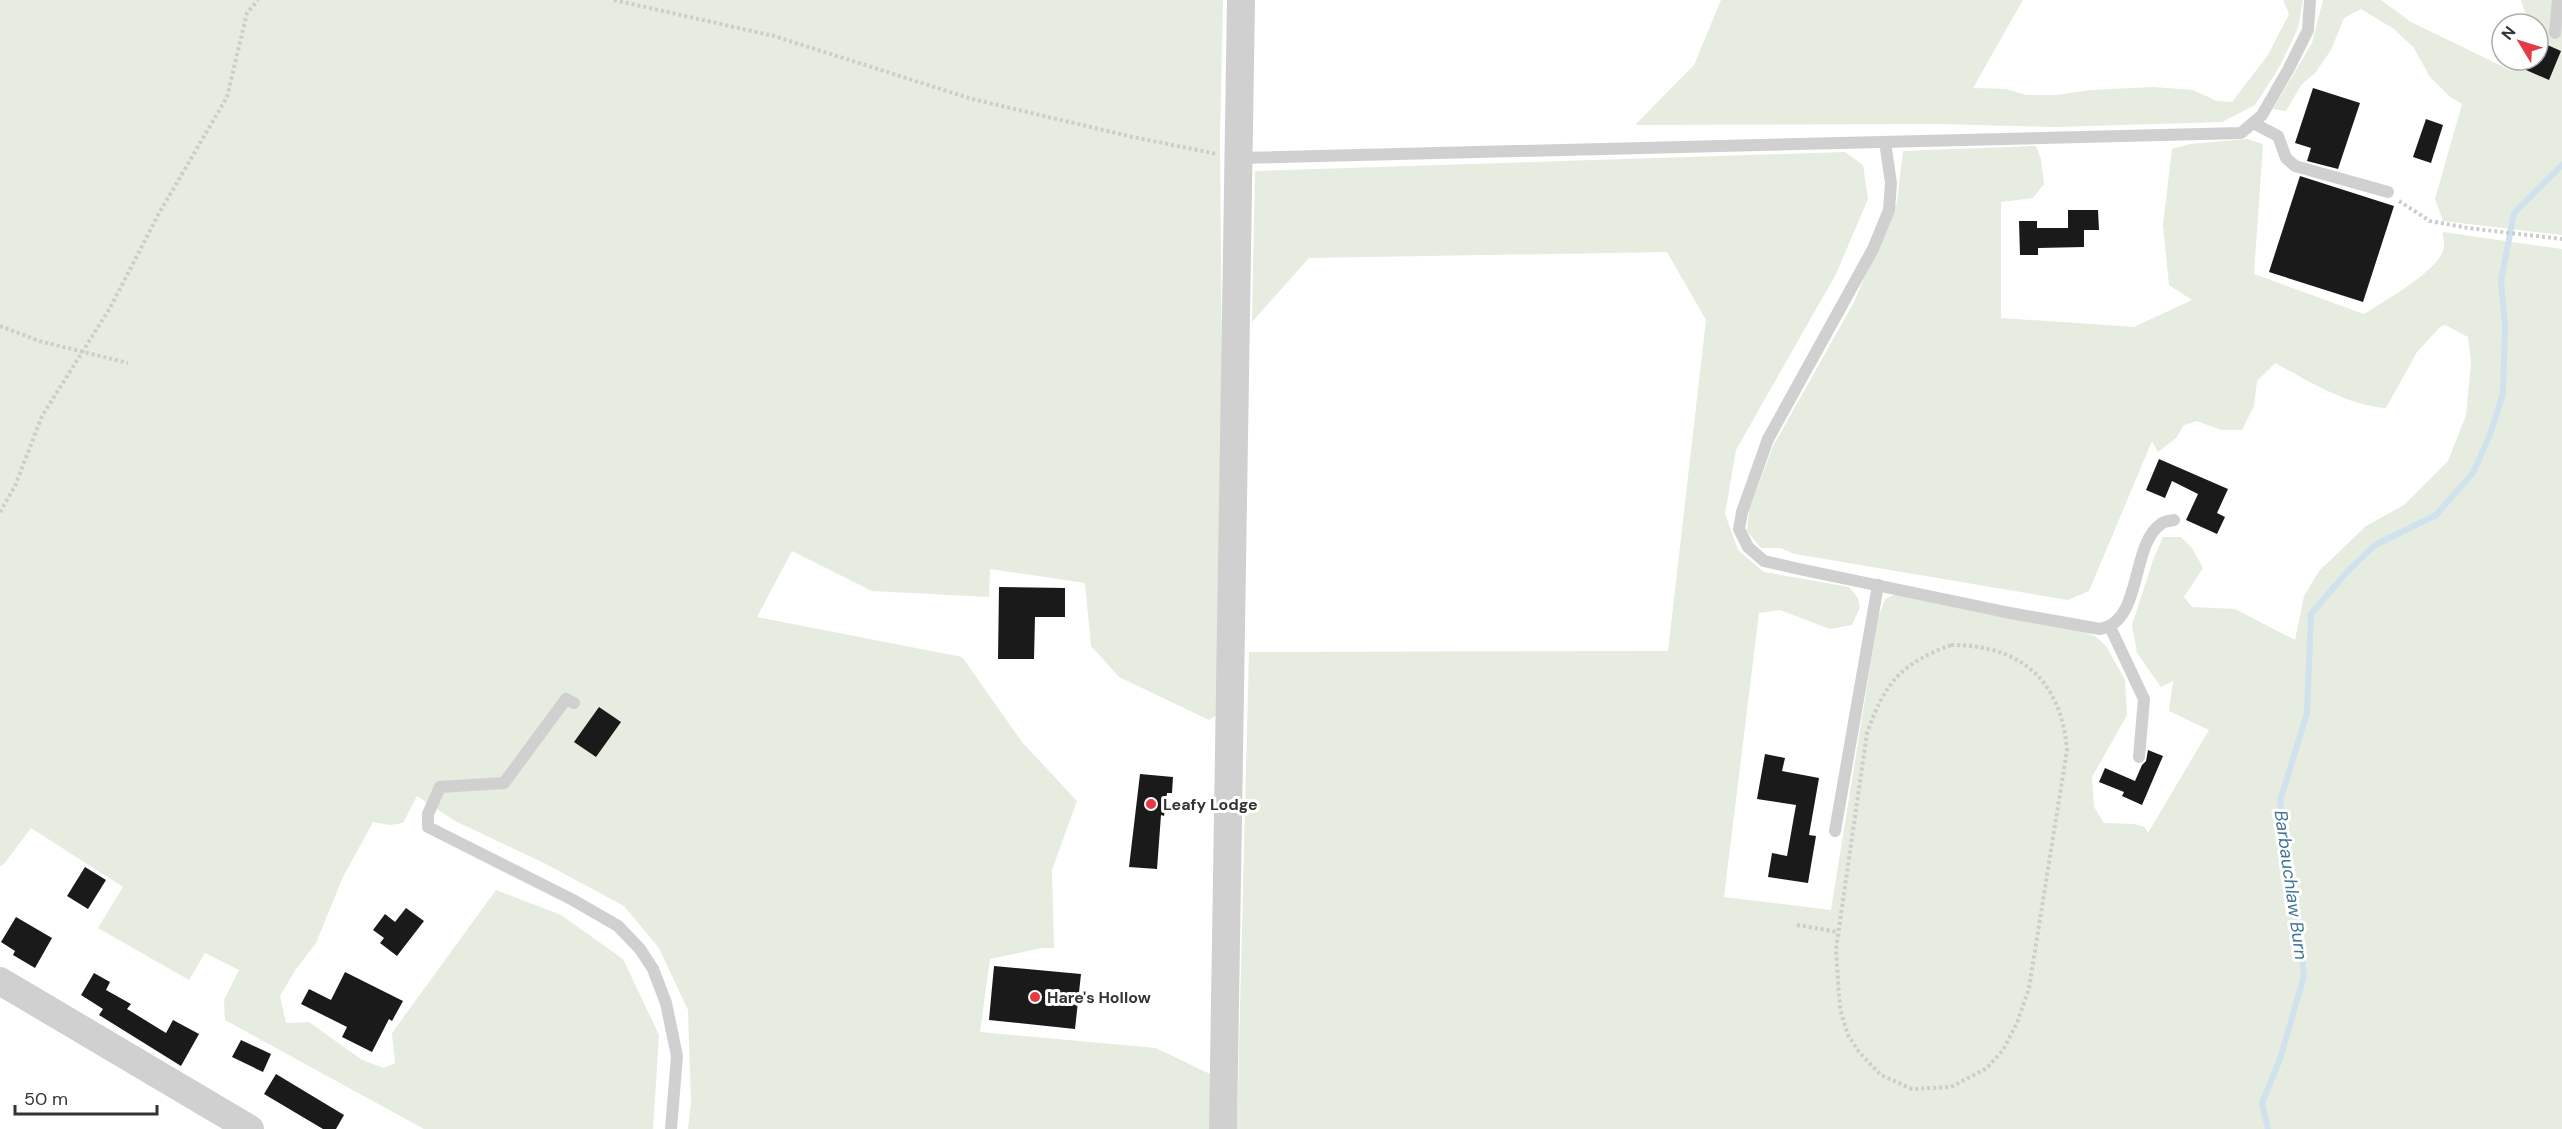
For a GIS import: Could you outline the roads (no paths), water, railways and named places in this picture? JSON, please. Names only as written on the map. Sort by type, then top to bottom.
[{"type":"street","points":[[1223,1129],[1241,0]]},
{"type":"street","points":[[0,981],[250,1129]]},
{"type":"lane","points":[[1239,158],[2241,133],[2262,115],[2308,30],[2310,0]]},
{"type":"lane","points":[[2555,33],[2558,0]]},
{"type":"lane","points":[[2253,123],[2278,136],[2286,158],[2295,166],[2388,192]]},
{"type":"lane","points":[[1885,142],[1891,183],[1889,210],[1873,249],[1768,439],[1742,512],[1739,529],[1748,547],[1764,561],[2100,629],[2110,627],[2123,617],[2149,539],[2161,523],[2174,520]]},
{"type":"lane","points":[[1835,831],[1878,585]]},
{"type":"lane","points":[[2110,627],[2144,699],[2139,757]]},
{"type":"lane","points":[[574,703],[566,699],[504,783],[440,787],[428,814],[428,827],[573,900],[618,926],[639,949],[653,969],[666,1003],[677,1056],[671,1129]]},
{"type":"waterway","name":"Barbauchlaw Burn","points":[[2268,1129],[2262,1103],[2280,1059],[2304,976],[2297,910],[2280,801],[2307,713],[2311,614],[2347,572],[2375,545],[2436,515],[2473,473],[2489,437],[2503,394],[2505,326],[2501,281],[2514,213],[2562,165]]},
{"type":"place","name":"Leafy Lodge","points":[[1151,804]]},
{"type":"place","name":"Hare's Hollow","points":[[1035,997]]}]
